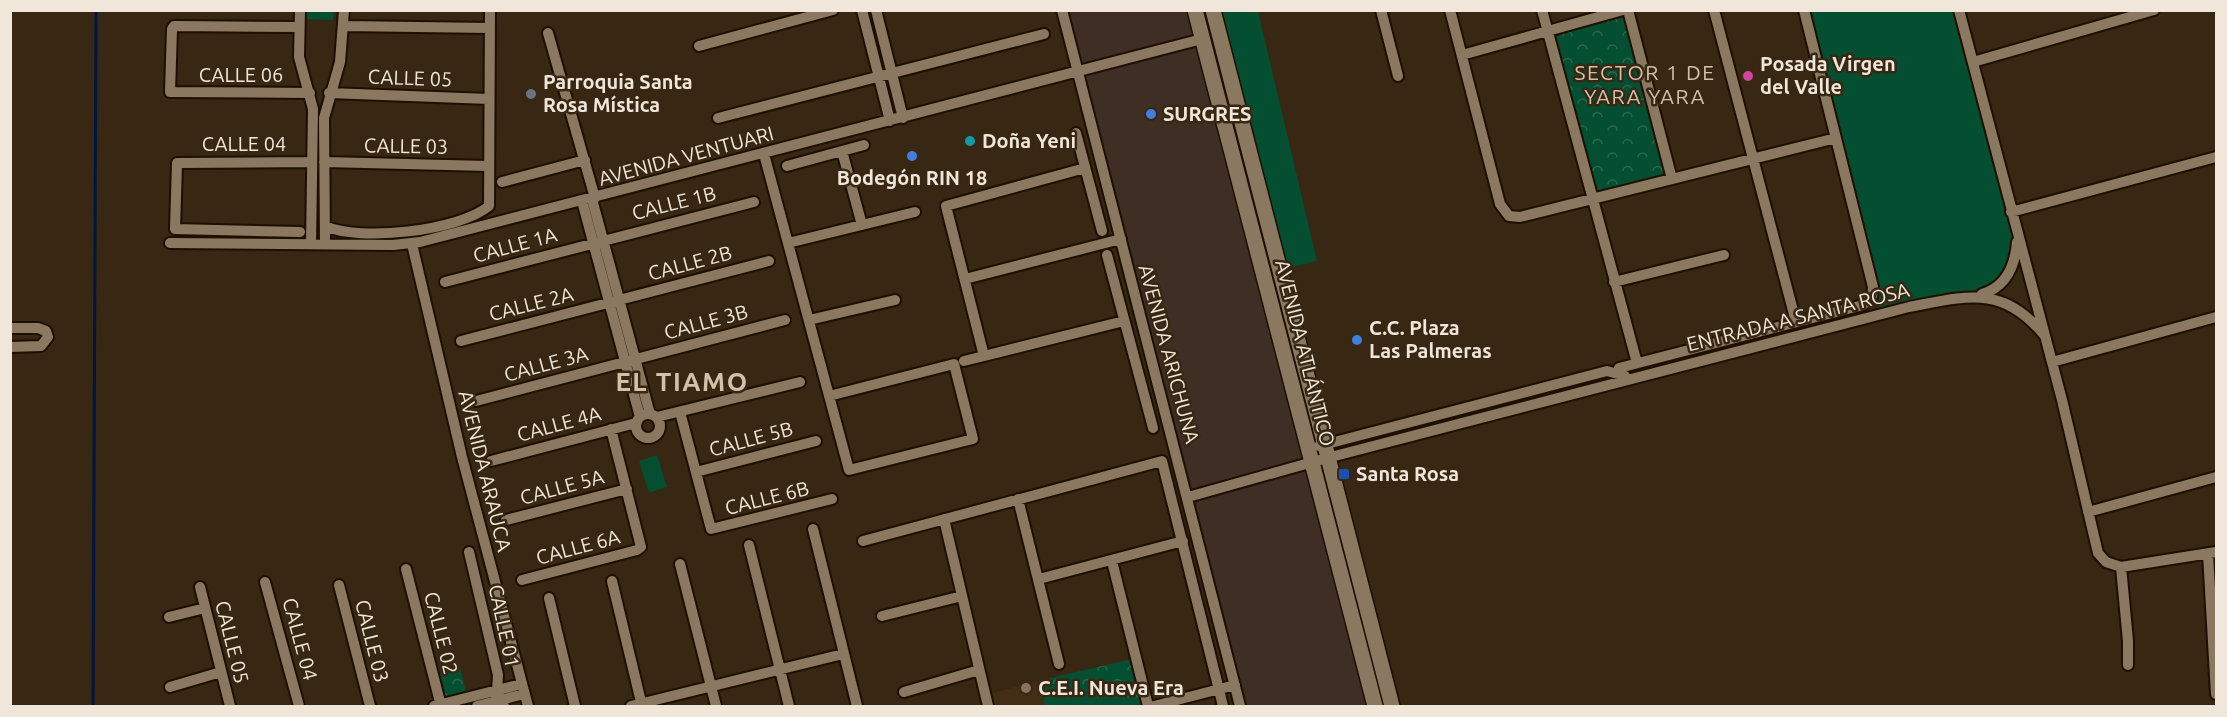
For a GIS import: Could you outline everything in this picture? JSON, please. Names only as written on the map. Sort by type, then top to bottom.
[{"type":"main road","name":"AVENIDA ATLÁNTICO","points":[[1195,10],[1375,706]]},
{"type":"main road","name":"AVENIDA ATLÁNTICO","points":[[1213,10],[1392,706]]},
{"type":"street","points":[[300,10],[299,57],[319,117]]},
{"type":"street","points":[[311,244],[318,162],[319,117],[340,62],[344,10]]},
{"type":"street","points":[[325,226],[342,232],[408,233],[487,209],[489,206],[490,10]]},
{"type":"street","points":[[699,46],[833,10]]},
{"type":"street","points":[[862,10],[890,121]]},
{"type":"street","points":[[876,10],[903,118]]},
{"type":"street","name":"AVENIDA ARICHUNA","points":[[1062,10],[1240,706]]},
{"type":"street","points":[[1381,10],[1398,76]]},
{"type":"street","points":[[1450,10],[1500,204],[1505,213],[1520,217],[1836,138]]},
{"type":"street","points":[[1542,10],[1637,363]]},
{"type":"street","points":[[1462,56],[1623,10]]},
{"type":"street","points":[[1628,10],[1672,179]]},
{"type":"street","points":[[1714,10],[1796,322]]},
{"type":"street","points":[[1619,368],[1863,305],[1873,293],[1804,10]]},
{"type":"street","points":[[1959,10],[2052,362],[2098,553],[2117,566],[2212,553],[2216,694]]},
{"type":"street","points":[[1973,62],[2154,10]]},
{"type":"street","name":"CALLE 06","points":[[299,27],[174,26],[170,92],[310,93]]},
{"type":"street","points":[[343,26],[490,28]]},
{"type":"street","points":[[548,33],[585,160],[598,241],[646,418]]},
{"type":"street","points":[[718,118],[1044,34]]},
{"type":"street","name":"AVENIDA VENTUARI","points":[[170,243],[412,244],[1202,39]]},
{"type":"street","name":"CALLE 05","points":[[329,93],[489,99]]},
{"type":"street","points":[[1076,133],[1102,231]]},
{"type":"street","points":[[787,166],[864,145]]},
{"type":"street","points":[[842,151],[862,225]]},
{"type":"street","points":[[764,154],[809,320],[829,396],[849,470],[973,439],[954,364],[829,396]]},
{"type":"street","points":[[2011,212],[2217,157]]},
{"type":"street","points":[[502,182],[585,160]]},
{"type":"street","points":[[318,162],[325,244]]},
{"type":"street","name":"CALLE 03","points":[[318,162],[488,166]]},
{"type":"street","name":"CALLE 04","points":[[300,232],[175,230],[177,163],[318,162]]},
{"type":"street","points":[[984,356],[946,206],[1085,168]]},
{"type":"street","name":"CALLE 1B","points":[[598,241],[754,202]]},
{"type":"street","points":[[788,243],[915,212]]},
{"type":"street","points":[[1976,296],[1993,291],[2005,281],[2014,262],[2017,234]]},
{"type":"street","points":[[965,279],[1121,239]]},
{"type":"street","name":"CALLE 1A","points":[[445,282],[598,241]]},
{"type":"street","name":"AVENIDA ARAUCA","points":[[412,244],[462,457],[528,706]]},
{"type":"street","points":[[1107,255],[1153,428]]},
{"type":"street","points":[[1614,282],[1724,255]]},
{"type":"street","name":"CALLE 2B","points":[[615,301],[769,261]]},
{"type":"street","points":[[1976,296],[1987,297],[2014,306],[2045,336]]},
{"type":"street","name":"ENTRADA A SANTA ROSA","points":[[1326,451],[1543,401],[1909,307],[1976,296]]},
{"type":"street","points":[[809,320],[895,300]]},
{"type":"street","name":"CALLE 2A","points":[[461,341],[615,301]]},
{"type":"street","points":[[2052,362],[2217,317]]},
{"type":"street","name":"CALLE 3B","points":[[631,361],[785,320]]},
{"type":"street","points":[[964,361],[1124,321]]},
{"type":"street","points":[[10,328],[38,328],[46,331],[48,337],[41,346],[10,346]]},
{"type":"street","name":"CALLE 3A","points":[[476,401],[631,361]]},
{"type":"street","name":"ENTRADA A SANTA ROSA","points":[[1326,451],[1607,371],[1631,379]]},
{"type":"street","name":"CALLE 4A","points":[[491,461],[646,418],[680,412],[800,382]]},
{"type":"street","points":[[1541,389],[1543,401]]},
{"type":"street","points":[[680,412],[696,472]]},
{"type":"street","points":[[611,429],[627,489]]},
{"type":"street","name":"CALLE 5B","points":[[696,472],[816,441]]},
{"type":"street","points":[[1188,497],[1326,451]]},
{"type":"street","points":[[863,541],[1162,461],[1223,706]]},
{"type":"street","name":"CALLE 6B","points":[[696,472],[711,529],[832,500]]},
{"type":"street","points":[[2088,512],[2217,477]]},
{"type":"street","name":"CALLE 5A","points":[[506,520],[627,489]]},
{"type":"street","name":"CALLE 6A","points":[[522,580],[637,550],[641,546],[627,489]]},
{"type":"street","points":[[1018,499],[1059,664]]},
{"type":"street","points":[[944,519],[988,706]]},
{"type":"street","points":[[813,529],[857,706]]},
{"type":"street","points":[[1039,579],[1183,541]]},
{"type":"street","points":[[749,545],[789,706]]},
{"type":"street","name":"CALLE 01","points":[[469,552],[498,675],[500,699]]},
{"type":"street","points":[[1112,561],[1148,706]]},
{"type":"street","points":[[680,564],[716,706]]},
{"type":"street","points":[[2117,566],[2128,640],[2127,664]]},
{"type":"street","name":"CALLE 02","points":[[406,569],[438,706]]},
{"type":"street","points":[[612,581],[638,706],[843,654]]},
{"type":"street","name":"CALLE 04","points":[[266,582],[299,706]]},
{"type":"street","name":"CALLE 03","points":[[339,585],[370,706]]},
{"type":"street","name":"CALLE 05","points":[[200,586],[230,706]]},
{"type":"street","points":[[882,616],[962,596]]},
{"type":"street","points":[[549,598],[575,706]]},
{"type":"street","points":[[169,617],[205,608]]},
{"type":"street","points":[[904,692],[980,670]]},
{"type":"street","points":[[170,687],[221,672]]},
{"type":"street","points":[[1154,706],[1235,685]]},
{"type":"street","points":[[477,706],[523,689]]},
{"type":"street","points":[[438,706],[500,699]]},
{"type":"shaded area","points":[[1062,11],[1195,11],[1375,706],[1240,706]]},
{"type":"shaded area","name":"C.E.I. Nueva Era","points":[[1038,681],[1045,706],[988,706],[985,695]]},
{"type":"green space","points":[[305,11],[334,11],[333,20],[305,19]]},
{"type":"green space","points":[[1213,11],[1258,11],[1317,261],[1280,270]]},
{"type":"green space","points":[[1623,11],[1672,179],[1592,199],[1547,30]]},
{"type":"green space","points":[[1804,11],[1959,11],[2017,234],[2014,262],[1993,291],[1879,314]]},
{"type":"green space","points":[[657,455],[667,487],[649,493],[639,461]]},
{"type":"green space","points":[[1136,658],[1148,706],[1045,706],[1038,681]]},
{"type":"green space","points":[[460,668],[466,692],[442,698],[437,674]]},
{"type":"waterway","points":[[93,706],[96,10]]},
{"type":"place","name":"Posada Virgen del Valle","points":[[1748,76]]},
{"type":"place","name":"Parroquia Santa Rosa Mística","points":[[531,94]]},
{"type":"place","name":"SURGRES","points":[[1151,114]]},
{"type":"place","name":"Doña Yeni","points":[[970,141]]},
{"type":"place","name":"Bodegón RIN 18","points":[[912,156]]},
{"type":"place","name":"C.C. Plaza Las Palmeras","points":[[1357,340]]},
{"type":"place","name":"Santa Rosa","points":[[1344,474]]},
{"type":"place","name":"C.E.I. Nueva Era","points":[[1026,688]]},
{"type":"district","name":"SECTOR 1 DE YARA YARA","points":[[1645,85]]},
{"type":"district","name":"EL TIAMO","points":[[682,382]]}]
